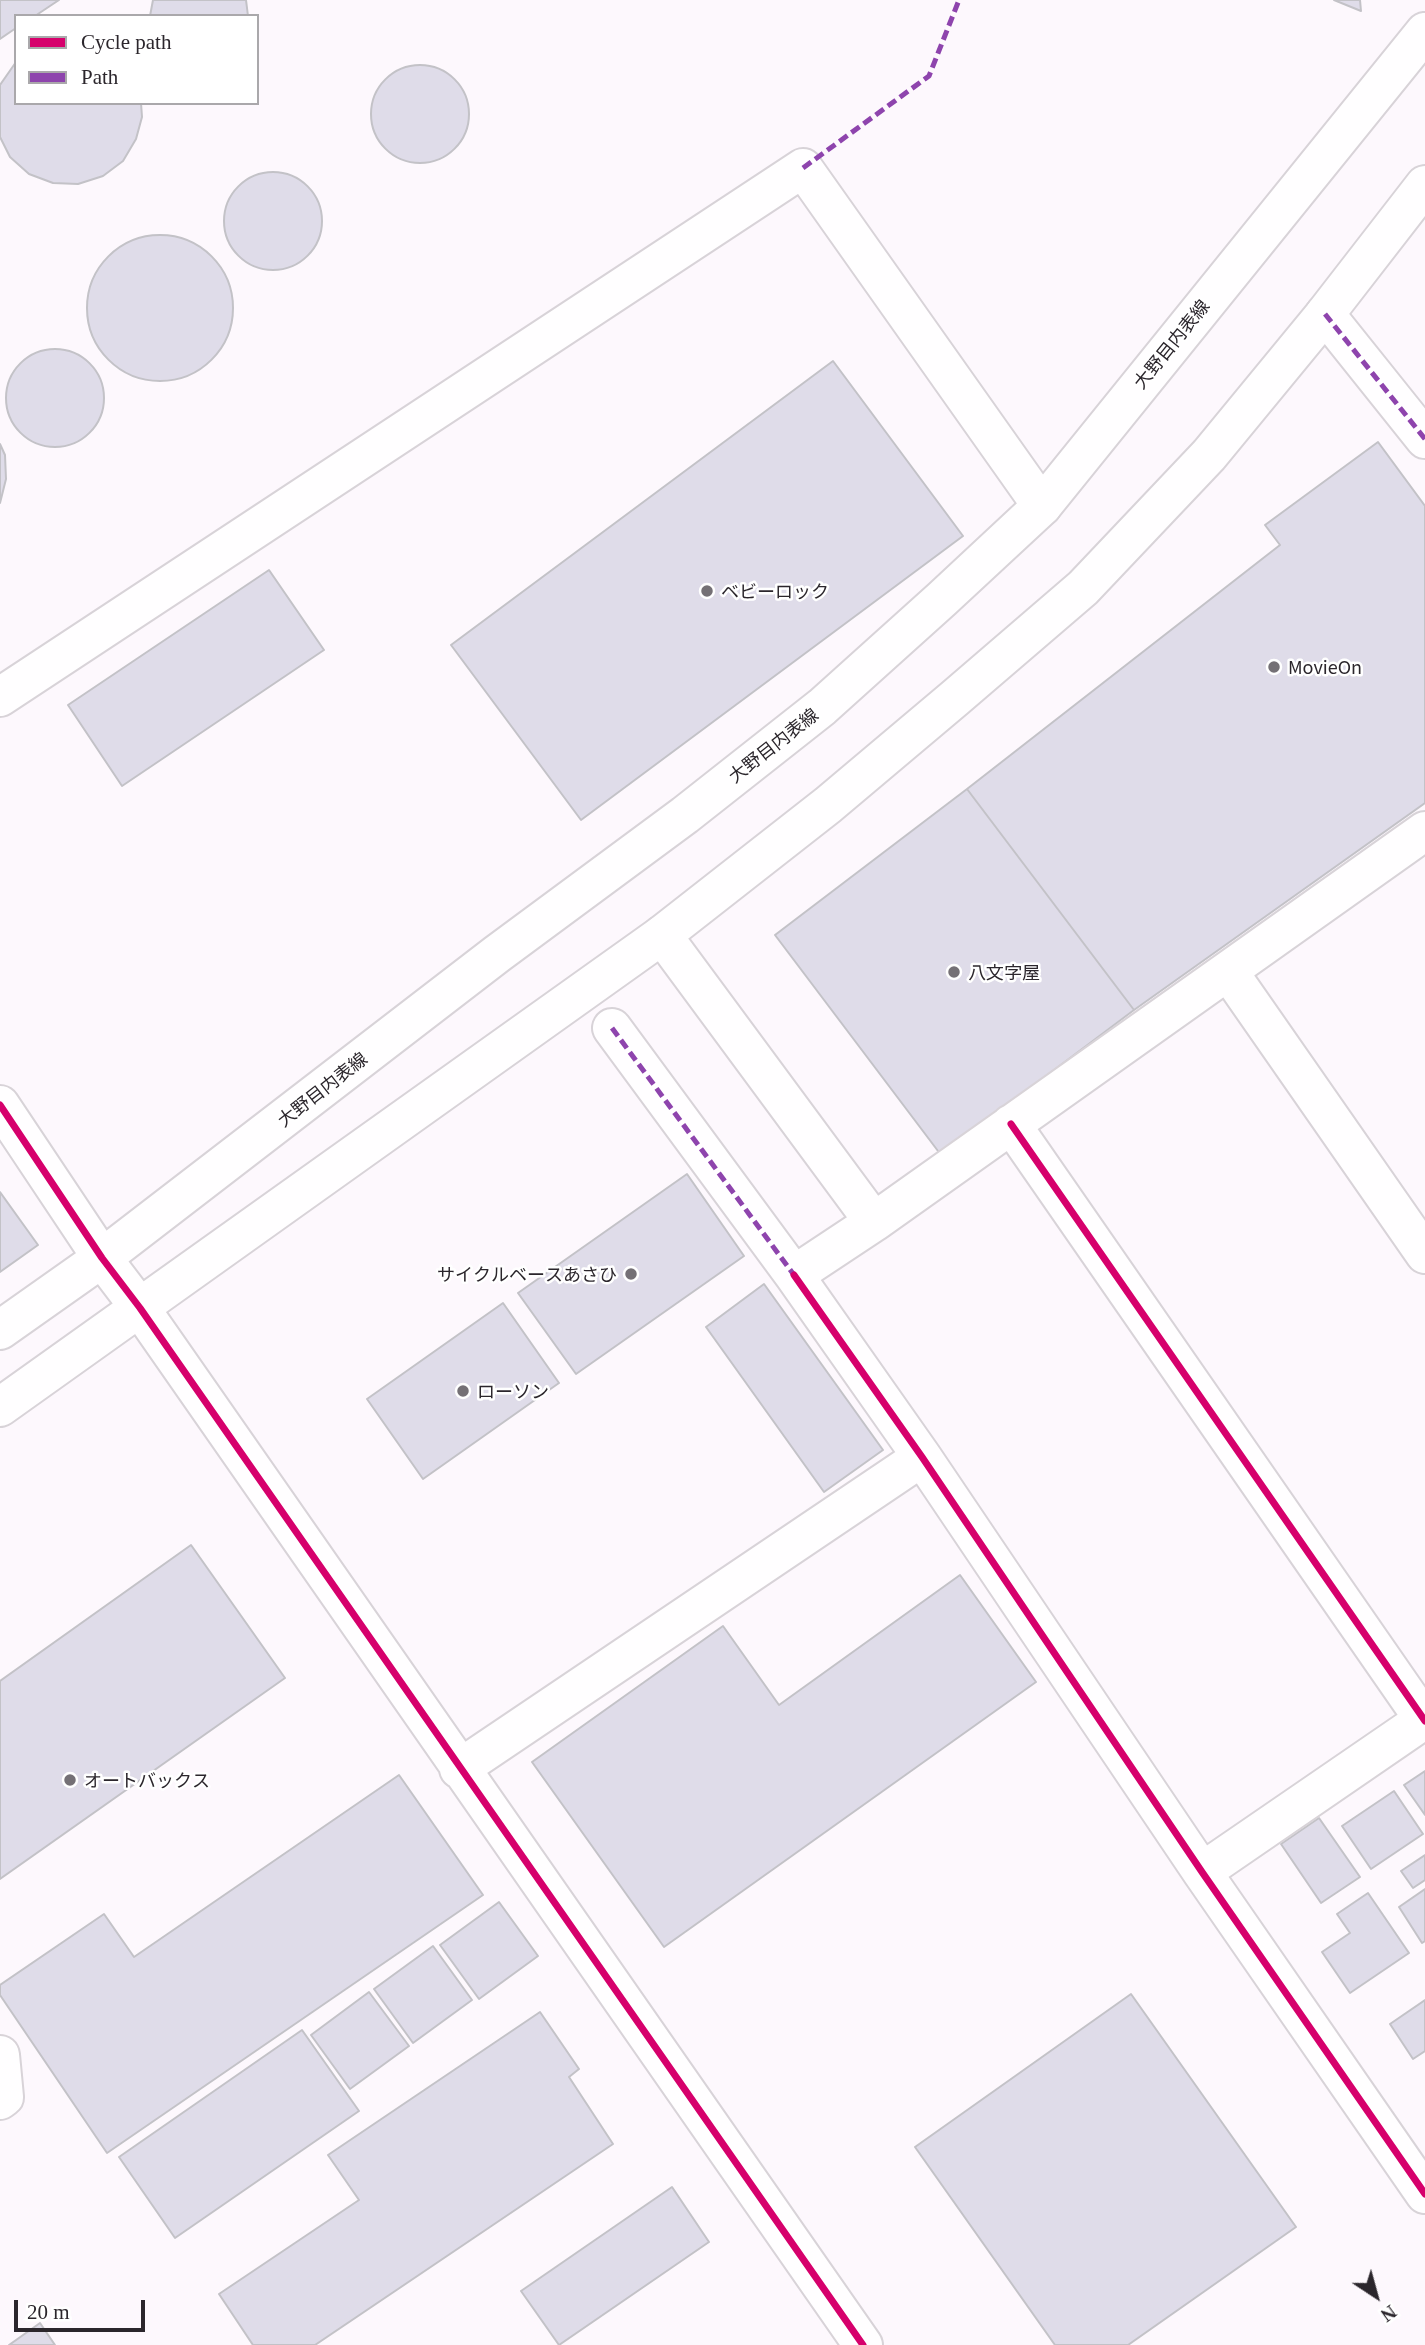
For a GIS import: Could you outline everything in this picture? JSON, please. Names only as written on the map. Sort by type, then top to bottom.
[{"type":"street","name":"大野目内表線","points":[[0,1330],[102,1258],[496,954],[685,815],[822,707],[1042,506],[1425,32]]},
{"type":"street","points":[[0,696],[803,168],[1042,506]]},
{"type":"street","points":[[0,1407],[662,935],[839,796],[1083,588],[1209,455],[1325,314],[1425,185]]},
{"type":"street","points":[[1325,314],[1425,439]]},
{"type":"street","points":[[794,1275],[874,1222],[1425,831]]},
{"type":"street","points":[[662,935],[874,1222]]},
{"type":"street","points":[[1228,971],[1425,1255]]},
{"type":"street","points":[[612,1028],[794,1275],[922,1457],[1202,1872],[1425,2194]]},
{"type":"street","points":[[0,1105],[102,1258],[140,1308],[863,2345]]},
{"type":"street","points":[[1011,1124],[1425,1720],[1202,1872]]},
{"type":"street","points":[[459,1769],[922,1457]]},
{"type":"street","points":[[0,2056],[4,2097],[0,2100]]},
{"type":"building","points":[[0,0],[59,0],[38,14],[14,14],[14,29],[0,39]]},
{"type":"building","points":[[153,0],[246,0],[248,14],[150,14]]},
{"type":"building","points":[[1334,0],[1360,0],[1361,11]]},
{"type":"building","points":[[14,65],[14,105],[141,105],[142,117],[136,139],[123,161],[103,176],[78,184],[53,183],[29,174],[10,157],[0,137],[0,85]]},
{"type":"building","points":[[420,65],[439,69],[455,79],[465,95],[469,114],[465,133],[455,149],[439,159],[420,163],[401,159],[385,149],[375,133],[371,114],[375,95],[385,79],[401,69]]},
{"type":"building","points":[[273,172],[292,176],[308,186],[318,202],[322,221],[318,240],[308,256],[292,266],[273,270],[254,266],[238,256],[228,240],[224,221],[228,202],[238,186],[254,176]]},
{"type":"building","points":[[160,235],[188,241],[212,256],[227,280],[233,308],[227,336],[212,360],[188,375],[160,381],[132,375],[108,360],[93,336],[87,308],[93,280],[108,256],[132,241]]},
{"type":"building","points":[[55,349],[74,353],[90,363],[100,379],[104,398],[100,417],[90,433],[74,443],[55,447],[36,443],[20,433],[10,417],[6,398],[10,379],[20,363],[36,353]]},
{"type":"building","name":"ベビーロック","points":[[833,361],[963,536],[581,820],[451,645]]},
{"type":"building","name":"MovieOn","points":[[1378,442],[1425,506],[1425,803],[1134,1010],[967,789],[1280,545],[1265,525]]},
{"type":"building","points":[[0,444],[5,455],[6,479],[0,503]]},
{"type":"building","points":[[269,570],[324,650],[122,786],[68,705]]},
{"type":"building","name":"八文字屋","points":[[967,789],[1134,1010],[941,1155],[775,935]]},
{"type":"building","name":"サイクルベースあさひ","points":[[687,1174],[744,1256],[576,1374],[518,1293]]},
{"type":"building","points":[[0,1192],[38,1245],[0,1272]]},
{"type":"building","points":[[764,1284],[883,1450],[824,1492],[706,1327]]},
{"type":"building","name":"ローソン","points":[[503,1303],[559,1383],[423,1479],[367,1399]]},
{"type":"building","name":"オートバックス","points":[[191,1545],[285,1678],[0,1879],[0,1681]]},
{"type":"building","points":[[960,1575],[1036,1682],[664,1947],[532,1762],[723,1626],[779,1705]]},
{"type":"building","points":[[1425,1771],[1425,1815],[1404,1785]]},
{"type":"building","points":[[399,1775],[483,1895],[107,2153],[0,1995],[0,1985],[104,1914],[134,1957]]},
{"type":"building","points":[[1394,1791],[1423,1834],[1371,1869],[1342,1826]]},
{"type":"building","points":[[1319,1818],[1360,1877],[1321,1903],[1281,1844]]},
{"type":"building","points":[[1425,1855],[1425,1880],[1413,1888],[1401,1871]]},
{"type":"building","points":[[1425,1889],[1425,1941],[1422,1943],[1399,1907]]},
{"type":"building","points":[[1368,1893],[1409,1953],[1350,1993],[1322,1952],[1350,1933],[1337,1914]]},
{"type":"building","points":[[499,1902],[538,1956],[479,1999],[440,1945]]},
{"type":"building","points":[[433,1946],[472,2000],[413,2043],[374,1989]]},
{"type":"building","points":[[369,1992],[409,2046],[350,2089],[311,2035]]},
{"type":"building","points":[[1131,1994],[1296,2227],[1128,2345],[1055,2345],[915,2147]]},
{"type":"building","points":[[1425,2000],[1425,2051],[1413,2059],[1390,2024]]},
{"type":"building","points":[[540,2012],[579,2069],[569,2077],[613,2144],[315,2345],[253,2345],[219,2294],[359,2200],[328,2155]]},
{"type":"building","points":[[302,2030],[359,2111],[175,2238],[119,2157]]},
{"type":"building","points":[[672,2187],[709,2242],[559,2345],[521,2291]]},
{"type":"building","points":[[40,2323],[55,2345],[9,2345]]},
{"type":"marked path","points":[[803,168],[929,76],[959,0]]},
{"type":"marked path","points":[[1325,314],[1425,439]]},
{"type":"marked path","points":[[612,1028],[794,1275]]},
{"type":"cycle path","points":[[0,1105],[102,1258],[140,1308],[863,2345]]},
{"type":"cycle path","points":[[1011,1124],[1425,1721]]},
{"type":"cycle path","points":[[794,1275],[922,1457],[1202,1872],[1425,2194]]},
{"type":"place","name":"ベビーロック","points":[[707,591]]},
{"type":"place","name":"MovieOn","points":[[1274,667]]},
{"type":"place","name":"八文字屋","points":[[954,972]]},
{"type":"place","name":"サイクルベースあさひ","points":[[631,1274]]},
{"type":"place","name":"ローソン","points":[[463,1391]]},
{"type":"place","name":"オートバックス","points":[[70,1780]]}]
